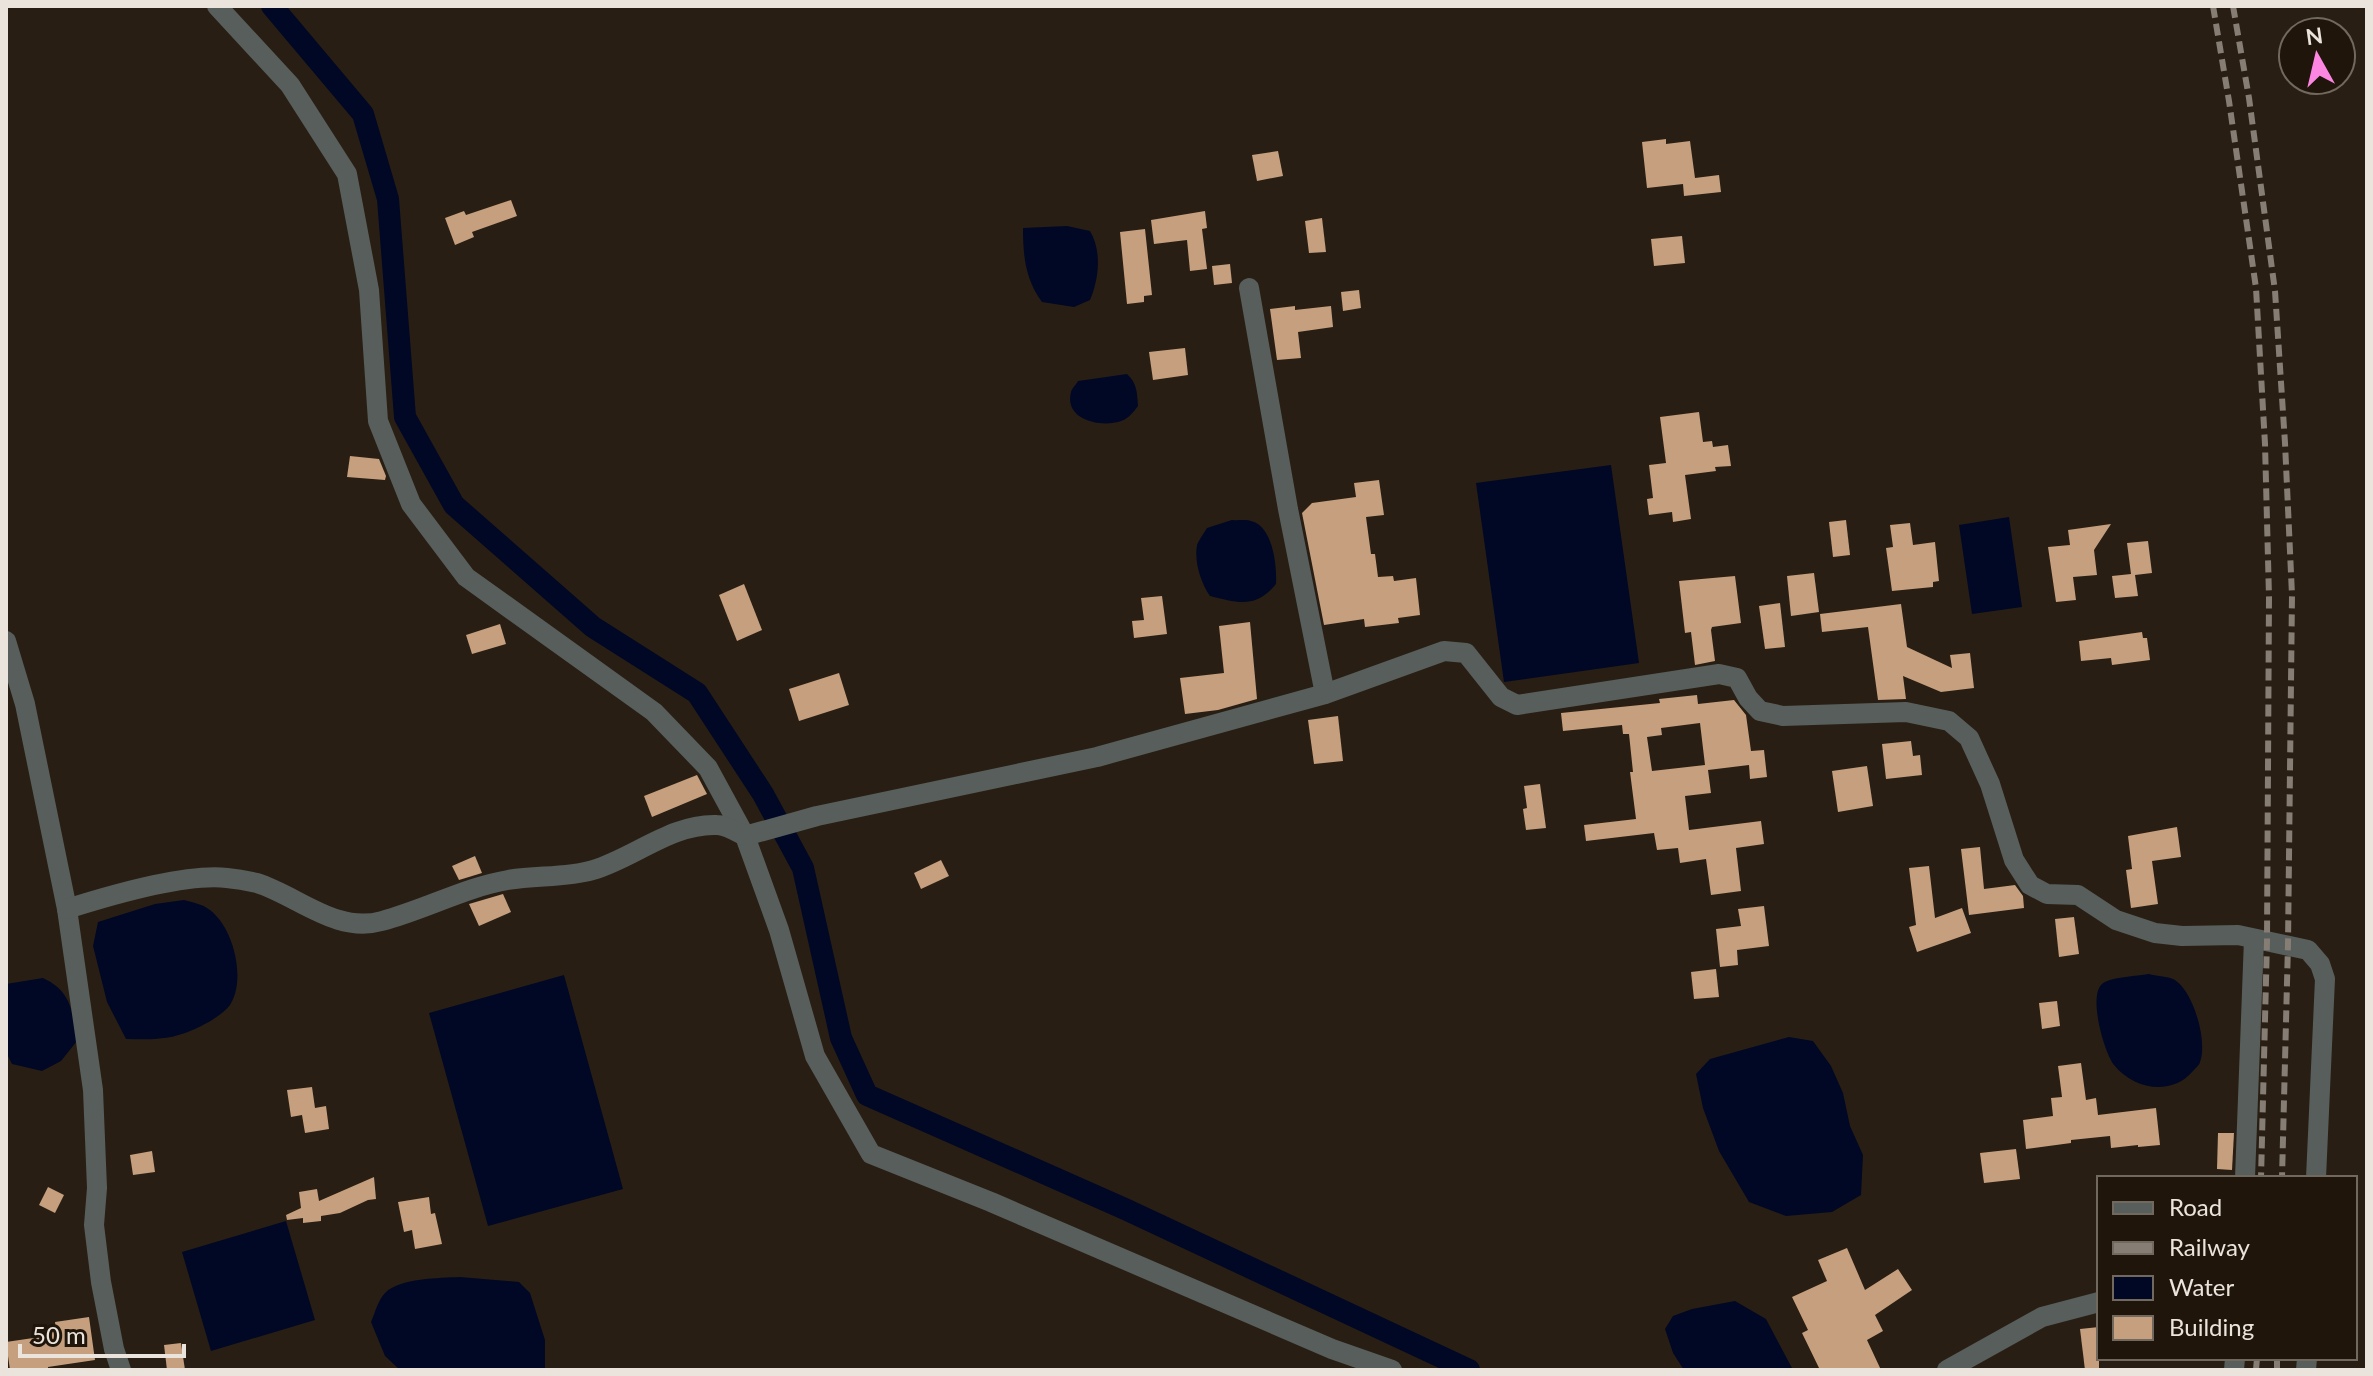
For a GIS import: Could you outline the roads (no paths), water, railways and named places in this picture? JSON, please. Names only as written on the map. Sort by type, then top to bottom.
[{"type":"street","points":[[217,6],[290,85],[347,174],[369,290],[378,421],[411,504],[466,577],[654,712],[708,768],[754,834],[815,1056],[871,1154],[1005,1208],[1332,1349],[1392,1370]]},
{"type":"street","points":[[1249,288],[1325,694]]},
{"type":"street","points":[[6,641],[25,704],[67,909],[93,1090],[97,1188],[94,1225],[101,1282],[121,1370]]},
{"type":"street","points":[[67,909],[102,898],[192,879],[225,877],[258,884],[328,916],[354,924],[378,923],[507,880],[592,870],[656,841],[697,827],[720,825],[754,834],[817,816],[1097,757],[1325,694],[1444,651],[1466,653],[1501,697],[1517,705],[1719,674],[1737,678],[1748,698],[1760,711],[1783,716],[1906,712],[1949,721],[1969,738],[1990,784],[2014,860],[2030,885],[2047,894],[2078,895],[2116,920],[2155,933],[2238,935],[2308,950],[2320,964],[2325,979],[2316,1176]]},
{"type":"street","points":[[2245,1176],[2254,939]]},
{"type":"street","points":[[1947,1370],[2042,1317],[2097,1303]]},
{"type":"water","points":[[1067,226],[1090,231],[1098,256],[1090,300],[1074,307],[1042,302],[1029,276],[1024,248],[1023,228]]},
{"type":"water","points":[[1127,374],[1135,384],[1138,406],[1127,418],[1110,423],[1092,422],[1073,409],[1071,392],[1078,381]]},
{"type":"water","points":[[1611,465],[1639,663],[1504,682],[1476,483]]},
{"type":"water","points":[[2009,517],[2022,607],[1972,614],[1959,525]]},
{"type":"water","points":[[1232,520],[1249,520],[1258,524],[1269,538],[1272,548],[1276,584],[1254,601],[1238,602],[1210,596],[1199,572],[1197,545],[1207,528]]},
{"type":"water","points":[[184,900],[207,908],[224,926],[235,953],[235,994],[225,1011],[190,1031],[159,1039],[126,1039],[107,1002],[93,946],[98,922],[155,904]]},
{"type":"water","points":[[2149,974],[2173,979],[2187,993],[2197,1016],[2202,1042],[2200,1063],[2184,1079],[2164,1087],[2132,1080],[2114,1065],[2102,1037],[2097,1011],[2098,990],[2102,984],[2117,978]]},
{"type":"water","points":[[564,975],[623,1189],[488,1226],[429,1013]]},
{"type":"water","points":[[43,978],[66,997],[77,1041],[61,1061],[42,1071],[12,1064],[6,1052],[6,984]]},
{"type":"water","points":[[1789,1037],[1813,1041],[1831,1066],[1843,1093],[1850,1126],[1863,1155],[1861,1195],[1832,1212],[1786,1216],[1749,1202],[1719,1151],[1703,1108],[1696,1074],[1710,1059]]},
{"type":"water","points":[[286,1221],[315,1320],[211,1351],[182,1252]]},
{"type":"water","points":[[460,1277],[519,1282],[530,1293],[545,1340],[543,1370],[400,1370],[385,1356],[371,1322],[385,1293],[400,1284]]},
{"type":"water","points":[[1735,1301],[1766,1319],[1793,1370],[1684,1370],[1673,1353],[1665,1329],[1673,1316]]},
{"type":"waterway","points":[[272,6],[363,114],[388,199],[405,417],[454,505],[593,627],[697,693],[763,794],[803,868],[841,1038],[867,1095],[1125,1209],[1469,1370]]},
{"type":"railway","points":[[2213,6],[2256,288],[2265,444],[2269,597],[2267,941],[2261,1176]]},
{"type":"railway","points":[[2233,6],[2249,98],[2275,291],[2292,595],[2282,1176]]},
{"type":"railway","points":[[2256,1370],[2257,1360]]},
{"type":"railway","points":[[2277,1360],[2277,1370]]}]
